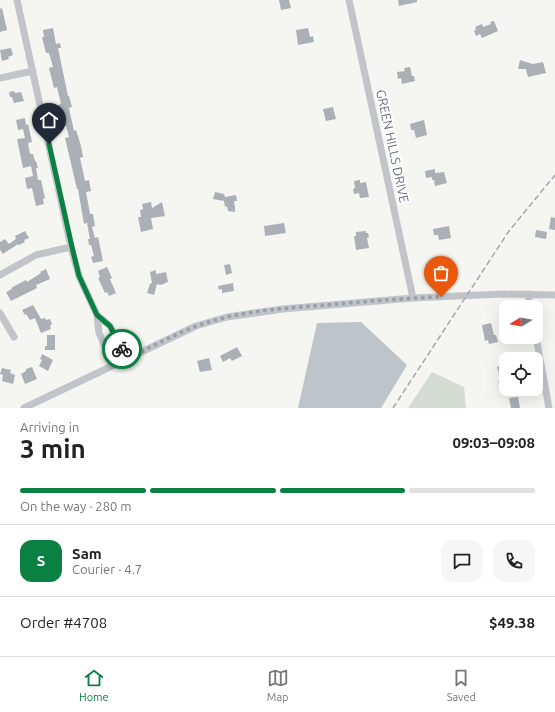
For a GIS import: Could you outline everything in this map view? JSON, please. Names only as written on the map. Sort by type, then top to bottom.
[{"type":"street","points":[[17,0],[79,276],[97,315],[99,333],[114,365]]},
{"type":"street","name":"GREEN HILLS DRIVE","points":[[348,0],[413,298]]},
{"type":"street","points":[[0,78],[33,70]]},
{"type":"street","points":[[0,274],[36,255],[72,247]]},
{"type":"street","points":[[528,294],[529,300]]},
{"type":"street","points":[[24,408],[196,326],[227,317],[283,309],[413,298],[528,294],[555,295]]},
{"type":"street","points":[[0,313],[14,337]]},
{"type":"street","points":[[97,315],[110,326],[127,359]]},
{"type":"street","points":[[537,344],[549,408]]},
{"type":"shaded area","points":[[361,322],[407,365],[381,408],[298,408],[317,323]]},
{"type":"shaded area","points":[[432,372],[464,387],[466,408],[408,408]]},
{"type":"building","points":[[279,0],[289,0],[291,8],[281,10]]},
{"type":"building","points":[[398,0],[417,0],[417,2],[399,6]]},
{"type":"building","points":[[2,8],[7,30],[0,32],[0,9]]},
{"type":"building","points":[[494,21],[498,31],[482,38],[480,34],[476,36],[474,31],[476,30],[475,27],[482,24],[483,27]]},
{"type":"building","points":[[53,28],[56,44],[60,43],[61,48],[58,48],[68,96],[72,107],[69,108],[74,131],[76,130],[81,146],[83,157],[80,158],[85,181],[89,180],[91,191],[86,192],[90,214],[93,214],[95,226],[92,227],[95,238],[98,237],[103,261],[93,263],[91,257],[94,256],[91,245],[89,245],[88,239],[90,239],[87,223],[84,224],[78,189],[65,138],[69,137],[64,121],[61,122],[58,105],[61,104],[57,87],[54,88],[49,68],[53,67],[49,53],[46,53],[42,37],[44,37],[43,30]]},
{"type":"building","points":[[308,28],[310,37],[313,36],[314,42],[298,45],[296,30]]},
{"type":"building","points":[[11,48],[13,55],[8,57],[9,59],[2,61],[0,50]]},
{"type":"building","points":[[520,60],[533,64],[543,62],[546,73],[528,77],[526,69],[518,69]]},
{"type":"building","points":[[410,67],[415,81],[402,84],[401,78],[398,79],[397,72],[405,71],[404,68]]},
{"type":"building","points":[[14,91],[15,93],[21,92],[24,101],[14,103],[9,92]]},
{"type":"building","points":[[333,107],[336,119],[326,121],[323,109]]},
{"type":"building","points":[[25,118],[32,142],[28,143],[30,154],[33,154],[36,161],[38,168],[36,168],[38,180],[41,180],[45,198],[43,199],[44,204],[36,206],[32,188],[27,189],[25,178],[33,176],[31,166],[23,168],[17,139],[25,138],[23,129],[18,130],[16,120]]},
{"type":"building","points":[[424,120],[427,135],[416,138],[414,130],[411,130],[410,124]]},
{"type":"building","points":[[435,169],[435,173],[444,172],[447,183],[435,186],[432,177],[426,178],[425,171]]},
{"type":"building","points":[[360,180],[360,183],[366,182],[369,197],[360,198],[359,193],[354,194],[354,181]]},
{"type":"building","points":[[215,192],[224,194],[225,197],[236,195],[237,201],[234,201],[235,212],[228,211],[227,206],[225,207],[224,201],[213,199]]},
{"type":"building","points":[[151,202],[152,208],[162,202],[165,216],[151,218],[153,229],[141,232],[138,217],[141,217],[140,210],[143,209],[142,204]]},
{"type":"building","points":[[551,217],[555,218],[555,230],[549,229]]},
{"type":"building","points":[[284,223],[286,233],[265,236],[264,226]]},
{"type":"building","points":[[449,226],[451,238],[439,240],[438,235],[434,235],[433,229]]},
{"type":"building","points":[[536,230],[547,232],[546,239],[535,237]]},
{"type":"building","points":[[25,231],[29,238],[24,240],[25,242],[19,245],[18,244],[3,254],[0,250],[0,242],[5,239],[9,244],[16,239],[15,236]]},
{"type":"building","points":[[366,231],[369,237],[367,238],[369,248],[356,250],[354,236],[356,236],[356,232]]},
{"type":"building","points":[[230,264],[232,273],[226,275],[224,265]]},
{"type":"building","points":[[107,267],[116,293],[109,296],[107,292],[105,293],[98,278],[100,277],[98,271]]},
{"type":"building","points":[[46,269],[50,279],[36,285],[37,288],[11,301],[6,292],[26,280],[27,282]]},
{"type":"building","points":[[156,270],[156,274],[166,272],[168,282],[161,285],[157,284],[154,295],[147,293],[150,284],[152,283],[150,272]]},
{"type":"building","points":[[233,283],[234,291],[222,293],[222,289],[219,290],[218,286]]},
{"type":"building","points":[[33,305],[41,319],[50,319],[52,324],[50,326],[51,329],[41,333],[35,318],[30,320],[26,314],[25,315],[22,310]]},
{"type":"building","points":[[491,323],[494,335],[496,335],[498,342],[489,344],[488,340],[485,341],[482,325]]},
{"type":"building","points":[[47,335],[55,335],[55,350],[45,350],[45,346],[47,346]]},
{"type":"building","points":[[237,347],[242,356],[232,361],[230,358],[223,362],[220,356]]},
{"type":"building","points":[[42,354],[53,360],[48,371],[39,366],[42,360],[40,359]]},
{"type":"building","points":[[209,358],[212,370],[200,372],[197,361]]},
{"type":"building","points":[[32,367],[37,379],[25,384],[21,374],[26,371],[26,369]]},
{"type":"building","points":[[2,368],[11,370],[10,373],[15,375],[13,384],[2,381],[3,375],[0,374]]},
{"type":"building","points":[[518,397],[520,408],[511,408],[509,398]]},
{"type":"railway","points":[[393,408],[509,231],[555,175]]},
{"type":"way so far","points":[[122,349],[127,359],[196,326],[227,317],[248,313],[413,298],[441,297]]},
{"type":"route","points":[[49,144],[79,276],[97,315],[110,326],[122,349]]}]
